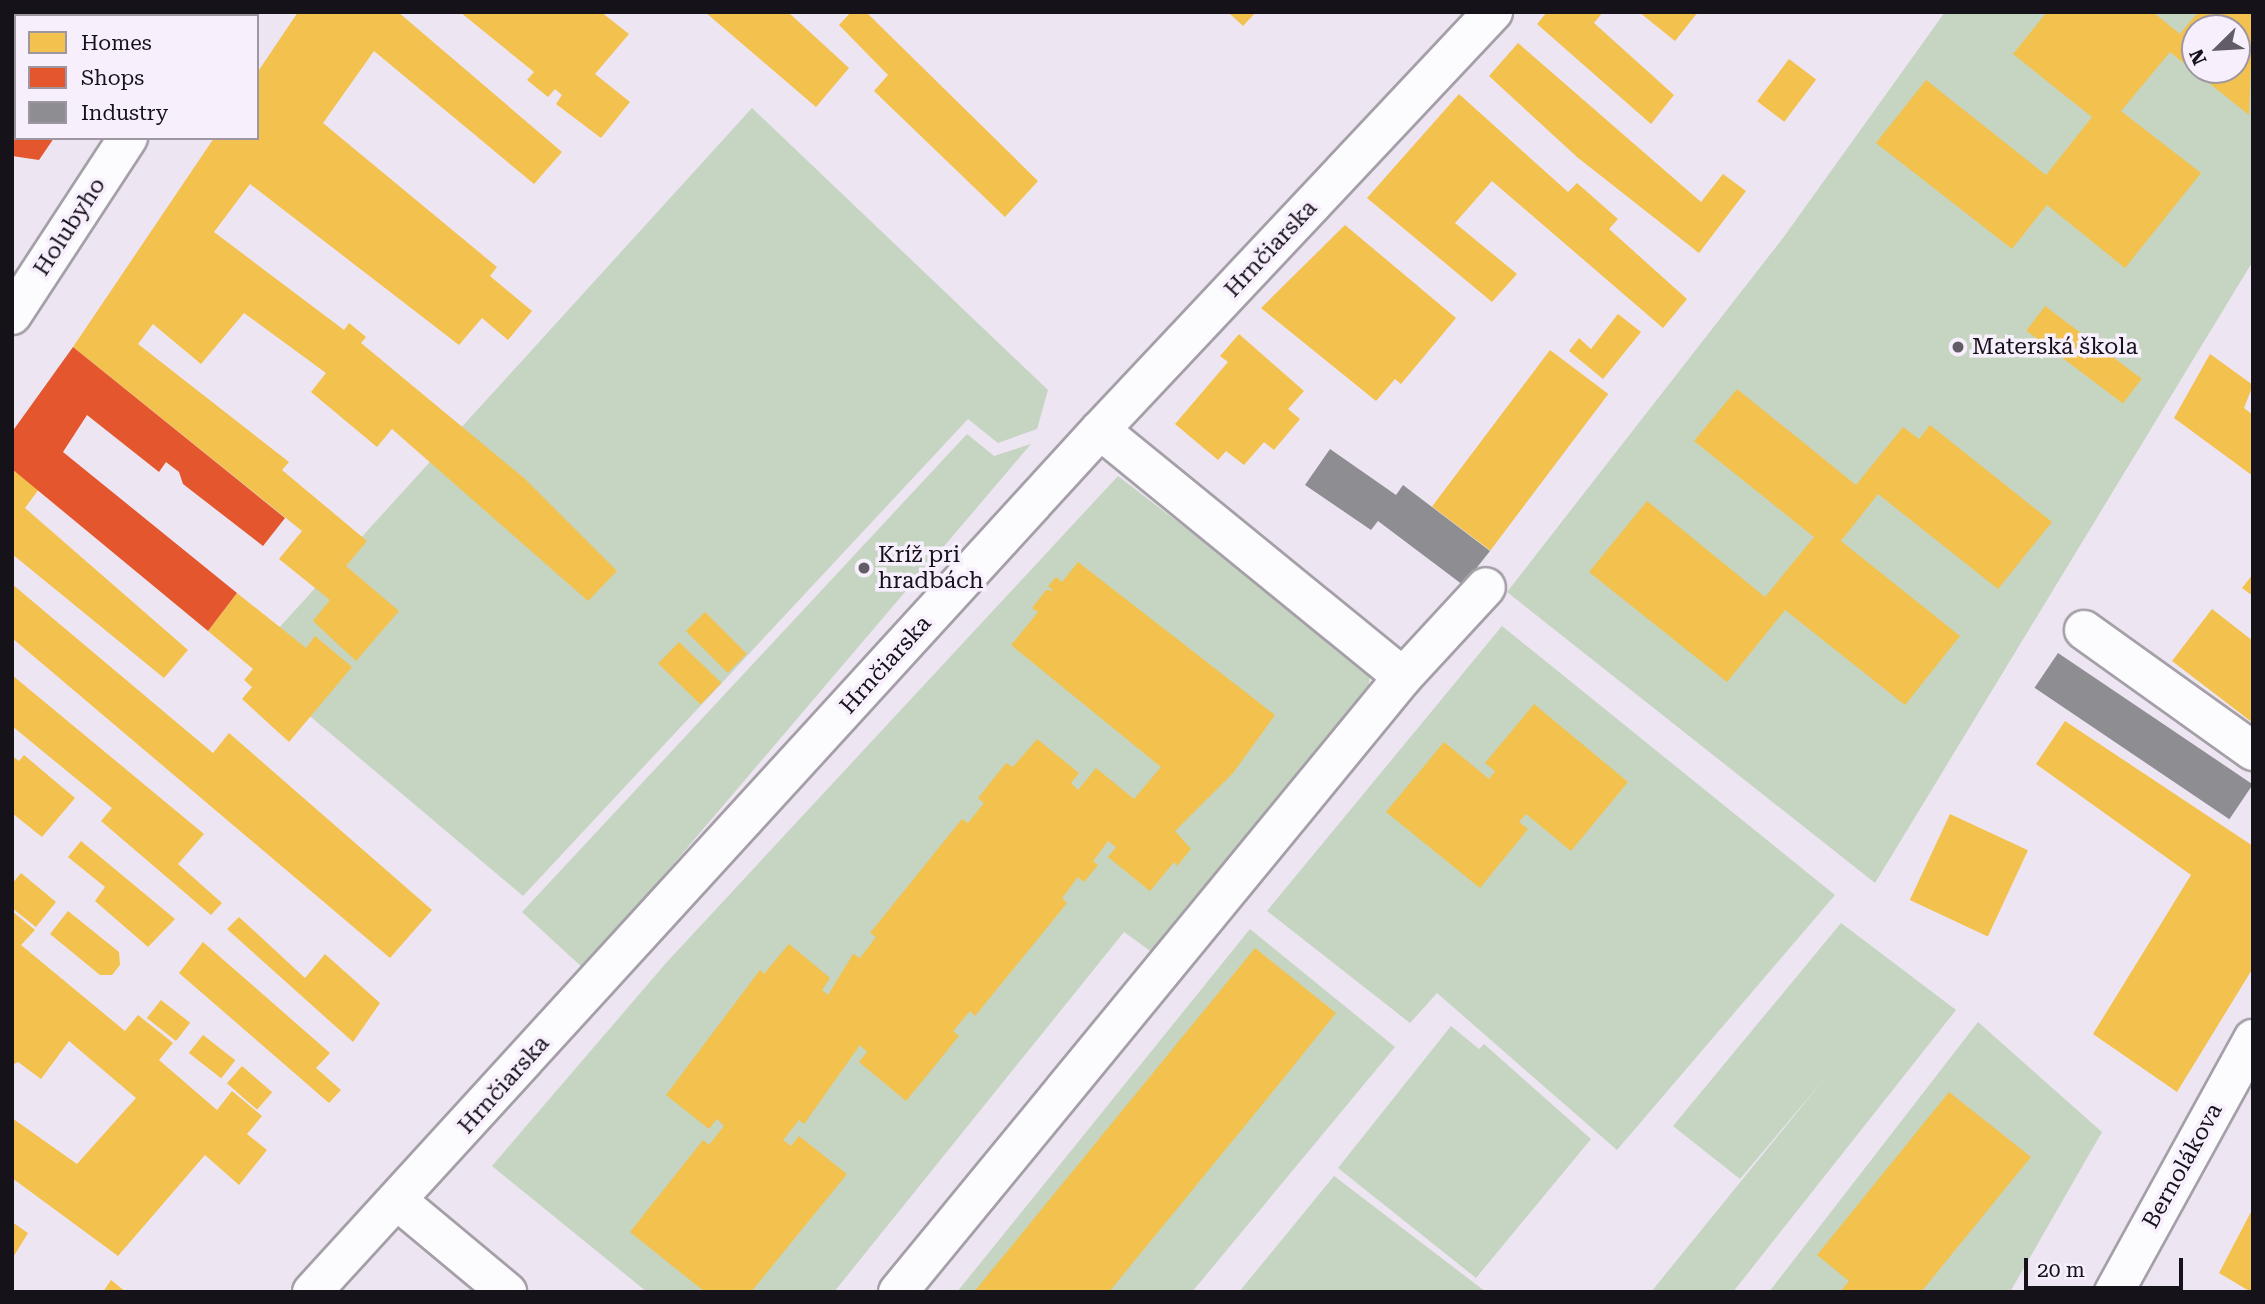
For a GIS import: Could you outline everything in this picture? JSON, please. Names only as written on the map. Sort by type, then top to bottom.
[{"type":"street","name":"Hrnčiarska","points":[[312,1292],[399,1202],[1100,430],[1493,12]]},
{"type":"street","name":"Holubyho","points":[[18,293],[127,140]]},
{"type":"street","points":[[1100,430],[1403,677]]},
{"type":"street","points":[[898,1292],[1403,677],[1486,587]]},
{"type":"street","points":[[2084,630],[2253,751]]},
{"type":"street","name":"Bernolákova","points":[[2114,1292],[2253,1040]]},
{"type":"street","points":[[399,1202],[507,1292]]},
{"type":"green space","points":[[1945,12],[2253,12],[2253,261],[1875,883],[1507,592],[1783,238]]},
{"type":"green space","points":[[752,108],[1048,390],[1037,429],[998,443],[968,419],[523,896],[247,663]]},
{"type":"green space","points":[[967,434],[994,456],[1031,444],[584,969],[522,912]]},
{"type":"green space","points":[[1118,476],[1371,670],[1365,710],[1160,958],[1124,932],[834,1292],[647,1292],[492,1166],[666,963]]},
{"type":"green space","points":[[1502,626],[1835,895],[1617,1150],[1437,993],[1410,1023],[1267,911]]},
{"type":"green space","points":[[1841,923],[1956,1010],[1733,1292],[1651,1292],[1825,1078],[1740,1179],[1673,1126]]},
{"type":"green space","points":[[1250,929],[1395,1047],[1192,1292],[957,1292]]},
{"type":"green space","points":[[1978,1022],[2102,1132],[2010,1292],[1769,1292]]},
{"type":"green space","points":[[1451,1026],[1479,1049],[1484,1044],[1591,1139],[1476,1278],[1338,1168]]},
{"type":"green space","points":[[1334,1176],[1486,1292],[1239,1292]]},
{"type":"building: Homes","points":[[298,12],[398,12],[562,152],[534,184],[374,51],[323,123],[497,267],[490,276],[532,311],[508,340],[482,318],[459,345],[250,184],[214,232],[344,330],[349,323],[366,337],[361,343],[524,478],[617,571],[588,601],[392,429],[377,447],[311,392],[326,373],[244,313],[201,364],[153,324],[138,344],[289,462],[282,470],[367,541],[346,566],[399,611],[356,661],[313,621],[330,600],[279,559],[302,531],[73,347],[213,140],[259,140],[259,70]]},
{"type":"building: Homes","points":[[460,12],[601,12],[629,34],[595,74],[630,102],[601,138],[556,104],[562,95],[555,89],[548,97],[527,80],[534,72]]},
{"type":"building: Homes","points":[[705,12],[788,12],[849,68],[816,107]]},
{"type":"building: Homes","points":[[851,12],[866,12],[1038,181],[1005,217],[874,91],[888,75],[839,25]]},
{"type":"building: Homes","points":[[1228,12],[1256,12],[1243,26]]},
{"type":"building: Homes","points":[[1547,12],[1603,12],[1594,23],[1674,95],[1651,124],[1537,24]]},
{"type":"building: Homes","points":[[1639,12],[1698,12],[1675,41]]},
{"type":"building: Homes","points":[[2047,12],[2153,12],[2181,33],[2181,61],[2170,52],[2121,111],[2201,173],[2125,268],[2047,205],[2012,249],[1876,143],[1926,80],[2046,175],[2092,117],[2013,54]]},
{"type":"building: Homes","points":[[2198,12],[2253,12],[2251,64],[2251,14],[2196,14]]},
{"type":"building: Homes","points":[[1518,43],[1701,202],[1723,174],[1746,191],[1699,253],[1577,157],[1489,76]]},
{"type":"building: Homes","points":[[1789,59],[1816,79],[1784,122],[1757,101]]},
{"type":"building: Homes","points":[[2210,84],[2250,84],[2249,115]]},
{"type":"building: Homes","points":[[1459,94],[1568,192],[1577,183],[1618,219],[1609,229],[1687,299],[1663,328],[1492,181],[1455,223],[1517,274],[1492,302],[1367,198]]},
{"type":"building: Homes","points":[[1345,225],[1456,318],[1401,384],[1395,379],[1376,401],[1261,308]]},
{"type":"building: Homes","points":[[2045,306],[2142,379],[2123,404],[2026,331]]},
{"type":"building: Homes","points":[[1618,314],[1641,332],[1603,379],[1569,351],[1579,338],[1591,349]]},
{"type":"building: Homes","points":[[1239,334],[1304,391],[1288,409],[1300,419],[1274,450],[1264,442],[1244,465],[1226,451],[1218,460],[1175,424],[1228,362],[1220,356]]},
{"type":"building: Homes","points":[[1550,350],[1608,394],[1490,550],[1432,507]]},
{"type":"building: Homes","points":[[2210,354],[2253,385],[2244,408],[2253,415],[2253,476],[2174,418]]},
{"type":"building: Homes","points":[[1737,389],[1856,485],[1903,427],[1919,439],[1930,425],[2052,522],[1998,589],[1878,494],[1841,541],[1960,636],[1905,705],[1785,610],[1727,682],[1589,572],[1647,501],[1765,597],[1814,537],[1694,441]]},
{"type":"building: Homes","points":[[12,469],[39,489],[25,508],[188,650],[164,678],[12,554]]},
{"type":"building: Homes","points":[[1078,562],[1275,715],[1233,773],[1175,831],[1191,849],[1177,866],[1174,862],[1150,891],[1108,857],[1116,847],[1108,841],[1093,861],[1098,865],[1084,882],[1078,877],[1062,898],[1067,903],[975,1016],[970,1011],[953,1031],[959,1036],[906,1101],[859,1062],[867,1052],[860,1045],[804,1124],[799,1120],[783,1140],[791,1146],[799,1136],[847,1174],[751,1292],[705,1292],[630,1232],[703,1140],[709,1145],[724,1126],[717,1119],[709,1129],[666,1095],[760,970],[764,974],[789,944],[830,978],[822,990],[828,995],[853,954],[860,958],[876,937],[870,933],[962,819],[968,823],[984,803],[978,798],[1006,763],[1013,767],[1037,739],[1079,773],[1071,783],[1078,790],[1096,768],[1134,799],[1161,767],[1011,645],[1038,612],[1032,608],[1046,590],[1054,591],[1048,586],[1056,577],[1062,582]]},
{"type":"building: Homes","points":[[2253,574],[2253,596],[2242,588]]},
{"type":"building: Homes","points":[[12,584],[213,753],[229,733],[432,910],[390,958],[12,638]]},
{"type":"building: Homes","points":[[237,593],[306,648],[315,636],[352,667],[289,742],[242,699],[252,687],[244,680],[253,669],[208,631]]},
{"type":"building: Homes","points":[[2212,609],[2253,641],[2253,723],[2172,661]]},
{"type":"building: Homes","points":[[705,612],[747,654],[728,673],[686,631]]},
{"type":"building: Homes","points":[[679,642],[721,683],[701,705],[658,664]]},
{"type":"building: Homes","points":[[12,675],[204,834],[178,864],[222,903],[211,915],[101,821],[112,808],[12,726]]},
{"type":"building: Homes","points":[[1534,704],[1628,782],[1571,851],[1526,814],[1519,822],[1528,829],[1480,888],[1386,812],[1444,742],[1489,779],[1495,771],[1485,763]]},
{"type":"building: Homes","points":[[2065,721],[2253,846],[2253,968],[2177,1092],[2093,1034],[2191,875],[2036,764]]},
{"type":"building: Homes","points":[[24,755],[75,798],[42,837],[12,813],[12,756],[19,761]]},
{"type":"building: Homes","points":[[1950,814],[2028,850],[1988,936],[1910,900]]},
{"type":"building: Homes","points":[[81,841],[175,919],[148,947],[95,901],[105,887],[68,857]]},
{"type":"building: Homes","points":[[21,873],[56,902],[36,927],[12,908],[12,884]]},
{"type":"building: Homes","points":[[12,911],[35,930],[21,945],[125,1031],[138,1015],[173,1043],[159,1060],[217,1110],[232,1091],[262,1116],[247,1134],[267,1150],[239,1185],[205,1155],[118,1256],[12,1178],[12,1118],[77,1164],[136,1098],[69,1041],[41,1079],[18,1062],[12,1065]]},
{"type":"building: Homes","points":[[68,911],[119,952],[120,965],[112,975],[100,975],[50,934]]},
{"type":"building: Homes","points":[[239,917],[305,978],[325,954],[380,1003],[353,1042],[227,929]]},
{"type":"building: Homes","points":[[203,942],[330,1053],[316,1068],[341,1090],[329,1103],[179,973]]},
{"type":"building: Homes","points":[[1255,948],[1336,1013],[1270,1095],[1109,1292],[974,1292]]},
{"type":"building: Homes","points":[[161,1000],[190,1023],[176,1041],[147,1018]]},
{"type":"building: Homes","points":[[203,1035],[235,1060],[221,1078],[189,1053]]},
{"type":"building: Homes","points":[[242,1066],[272,1092],[257,1110],[227,1083]]},
{"type":"building: Homes","points":[[1949,1092],[2031,1157],[1921,1292],[1840,1292],[1849,1281],[1817,1255]]},
{"type":"building: Homes","points":[[2253,1208],[2253,1292],[2251,1292],[2219,1273]]},
{"type":"building: Homes","points":[[12,1222],[28,1233],[12,1259]]},
{"type":"building: Homes","points":[[111,1280],[126,1292],[103,1292]]},
{"type":"building: Shops","points":[[12,12],[142,12],[14,14],[14,140],[53,140],[39,160],[12,156]]},
{"type":"building: Shops","points":[[73,347],[285,518],[263,546],[183,484],[179,472],[166,462],[159,472],[87,415],[63,452],[237,593],[208,631],[12,469],[12,432]]},
{"type":"building: Industry","points":[[1330,449],[1396,495],[1403,485],[1490,551],[1463,585],[1378,521],[1371,530],[1305,485]]},
{"type":"building: Industry","points":[[2058,653],[2253,784],[2229,819],[2035,688]]},
{"type":"place","name":"Materská škola","points":[[1958,347]]},
{"type":"place","name":"Kríž pri hradbách","points":[[864,568]]}]
